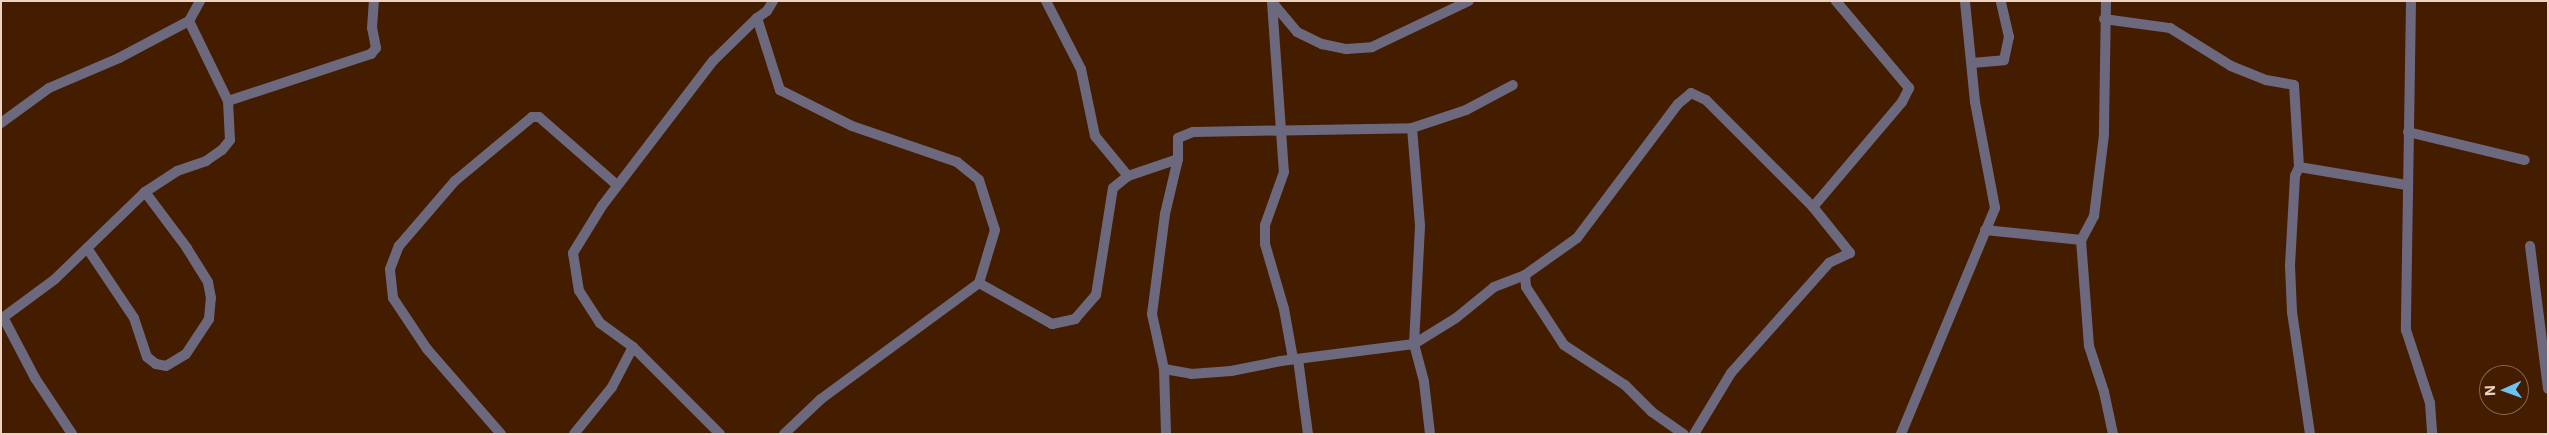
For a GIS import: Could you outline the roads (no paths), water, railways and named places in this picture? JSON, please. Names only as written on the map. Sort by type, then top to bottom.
[{"type":"street","points":[[1,123],[50,88],[119,58],[189,20],[200,1]]},
{"type":"street","points":[[228,101],[371,54],[376,48],[372,28],[374,1]]},
{"type":"street","points":[[720,434],[632,347],[600,323],[579,291],[573,266],[573,253],[582,233],[617,185],[713,61],[757,18],[767,11],[773,1]]},
{"type":"street","points":[[1046,1],[1081,69],[1095,136],[1128,176]]},
{"type":"street","points":[[1272,1],[1297,32],[1322,44],[1346,49],[1372,47],[1469,1]]},
{"type":"street","points":[[1272,1],[1283,131],[1284,172],[1265,225],[1265,244],[1282,301],[1293,359]]},
{"type":"street","points":[[1812,208],[1902,102],[1909,88],[1836,1]]},
{"type":"street","points":[[1901,434],[1995,208],[1975,102],[1965,1]]},
{"type":"street","points":[[1972,63],[2004,60],[2009,37],[2001,1]]},
{"type":"street","points":[[2106,1],[2104,19],[2104,136],[2094,216],[2081,240],[2089,346],[2104,392],[2112,434]]},
{"type":"street","points":[[2411,1],[2406,330],[2430,403],[2432,434]]},
{"type":"street","points":[[757,18],[780,90],[852,126],[957,162],[979,180],[995,230],[978,283],[822,399],[784,434]]},
{"type":"street","points":[[2104,19],[2170,28],[2231,66],[2266,80],[2294,85],[2298,167],[2295,176],[2290,266],[2292,312],[2310,434]]},
{"type":"street","points":[[72,434],[35,378],[2,318],[55,279],[145,192],[177,171],[206,161],[222,150],[230,140],[231,129],[228,101],[189,20]]},
{"type":"street","points":[[1162,432],[1164,369],[1152,314],[1165,214],[1178,159],[1178,138],[1193,132],[1412,128],[1466,110],[1513,85]]},
{"type":"street","points":[[1164,369],[1191,374],[1231,371],[1293,359],[1414,344],[1456,318],[1494,287],[1525,275],[1577,238],[1678,104],[1692,93],[1706,100],[1812,208],[1850,254],[1829,263],[1731,373],[1694,434]]},
{"type":"street","points":[[501,434],[427,349],[393,298],[390,269],[400,246],[455,182],[532,117],[539,117],[617,185]]},
{"type":"street","points":[[1412,128],[1420,226],[1414,344],[1424,382],[1430,434]]},
{"type":"street","points":[[2408,132],[2525,160]]},
{"type":"street","points":[[978,283],[1052,324],[1075,319],[1096,295],[1113,188],[1128,176],[1178,159]]},
{"type":"street","points":[[2298,167],[2407,185]]},
{"type":"street","points":[[88,248],[134,318],[147,357],[156,364],[166,366],[186,354],[209,319],[211,298],[208,282],[187,248],[145,192]]},
{"type":"street","points":[[1985,230],[2081,240]]},
{"type":"street","points":[[2530,246],[2548,389]]},
{"type":"street","points":[[1525,275],[1526,287],[1564,345],[1624,384],[1652,412],[1684,434]]},
{"type":"street","points":[[574,434],[612,387],[632,347]]},
{"type":"street","points":[[1293,359],[1298,360],[1308,434]]}]
